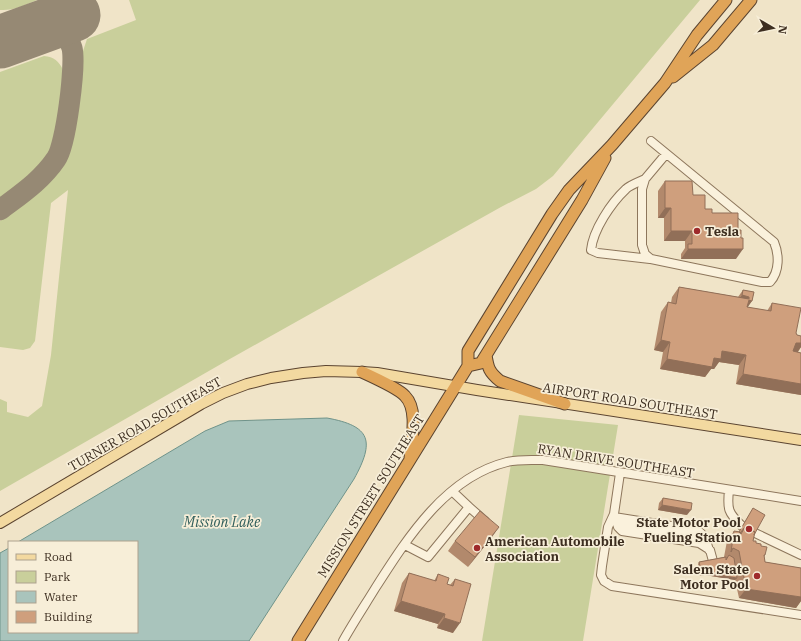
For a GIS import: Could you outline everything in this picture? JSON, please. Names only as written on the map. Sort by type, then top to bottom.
[{"type":"highway","name":"MISSION STREET SOUTHEAST","points":[[298,641],[468,366],[468,351],[552,214],[569,190],[612,145],[665,83],[697,35],[726,0]]},
{"type":"highway","name":"MISSION STREET SOUTHEAST","points":[[665,83],[713,45],[750,0]]},
{"type":"highway","name":"MISSION STREET SOUTHEAST","points":[[468,366],[481,363],[582,200],[612,145]]},
{"type":"highway","points":[[486,355],[489,370],[500,381],[565,404]]},
{"type":"highway","points":[[362,372],[405,396],[410,405],[413,421],[409,462]]},
{"type":"main road","name":"TURNER ROAD SOUTHEAST","points":[[0,523],[201,404],[223,393],[248,384],[303,373],[326,371],[377,373],[455,387]]},
{"type":"main road","name":"AIRPORT ROAD SOUTHEAST","points":[[455,387],[801,440]]},
{"type":"street","points":[[646,180],[626,188],[605,215],[592,244],[591,250],[598,253],[651,259],[762,282],[770,282],[776,276],[778,252],[774,242],[651,141]]},
{"type":"street","points":[[651,259],[645,254],[642,245],[642,189],[646,180],[666,154]]},
{"type":"street","name":"RYAN DRIVE SOUTHEAST","points":[[343,641],[391,564],[432,510],[452,491],[473,476],[494,466],[515,460],[543,460],[801,501]]},
{"type":"street","points":[[620,473],[616,520],[608,527],[602,566],[604,581],[612,586],[801,616]]},
{"type":"street","points":[[730,490],[728,502],[732,516],[742,526]]},
{"type":"street","points":[[452,491],[489,525]]},
{"type":"street","points":[[405,544],[428,557],[469,507]]},
{"type":"street","points":[[616,520],[699,541],[710,550],[713,561]]},
{"type":"street","points":[[755,533],[801,555]]},
{"type":"green space","points":[[0,0],[37,0],[10,10],[0,10]]},
{"type":"green space","points":[[129,0],[700,0],[553,176],[536,189],[501,207],[228,360],[0,491],[0,399],[7,402],[7,412],[28,417],[42,406],[51,355],[68,190],[51,203],[35,341],[30,348],[23,350],[0,347],[0,221],[45,186],[63,165],[73,138],[82,54],[87,39],[136,20]]},
{"type":"green space","points":[[44,56],[51,57],[56,60],[63,70],[55,140],[50,153],[39,168],[0,199],[0,72]]},
{"type":"green space","points":[[519,415],[618,425],[583,641],[482,641]]},
{"type":"water","name":"Mission Lake","points":[[327,418],[342,421],[353,426],[365,437],[366,445],[365,455],[354,479],[249,641],[0,641],[0,553],[8,549],[8,633],[138,633],[138,541],[20,541],[205,431],[229,421]]},
{"type":"building","name":"Tesla","points":[[665,181],[692,181],[693,195],[705,195],[705,209],[712,209],[712,213],[738,213],[738,230],[741,230],[743,249],[688,249],[688,244],[692,244],[692,231],[671,231],[671,208],[665,208]]},
{"type":"building","points":[[679,287],[749,299],[749,297],[742,295],[743,290],[754,292],[752,301],[749,300],[747,307],[771,311],[772,303],[801,308],[796,333],[797,335],[801,336],[801,343],[796,343],[793,351],[801,353],[801,384],[743,374],[746,355],[722,351],[721,359],[714,358],[712,367],[667,359],[670,342],[661,340],[668,302],[676,304]]},
{"type":"building","points":[[663,498],[692,503],[691,510],[662,505]]},
{"type":"building","name":"State Motor Pool Fueling Station","points":[[753,508],[765,515],[754,535],[755,532],[745,527],[740,533],[739,532]]},
{"type":"building","points":[[480,511],[499,527],[475,557],[455,541]]},
{"type":"building","points":[[745,527],[755,532],[753,541],[761,544],[761,546],[767,547],[764,555],[765,562],[801,568],[801,597],[746,589],[739,551],[733,548],[731,552],[734,531],[740,532],[741,534]]},
{"type":"building","points":[[729,555],[734,558],[737,578],[707,573],[702,574],[699,562],[726,557],[726,560]]},
{"type":"building","points":[[409,573],[436,581],[438,574],[449,578],[447,584],[453,586],[455,579],[471,584],[460,623],[444,618],[445,614],[401,601]]},
{"type":"taxiway","points":[[0,210],[37,181],[50,167],[60,151],[67,122],[73,70],[72,48],[61,20]]},
{"type":"runway","points":[[0,42],[74,15]]},
{"type":"place","name":"Tesla","points":[[697,231]]},
{"type":"place","name":"State Motor Pool Fueling Station","points":[[749,529]]},
{"type":"place","name":"American Automobile Association","points":[[477,548]]},
{"type":"place","name":"Salem State Motor Pool","points":[[757,576]]}]
